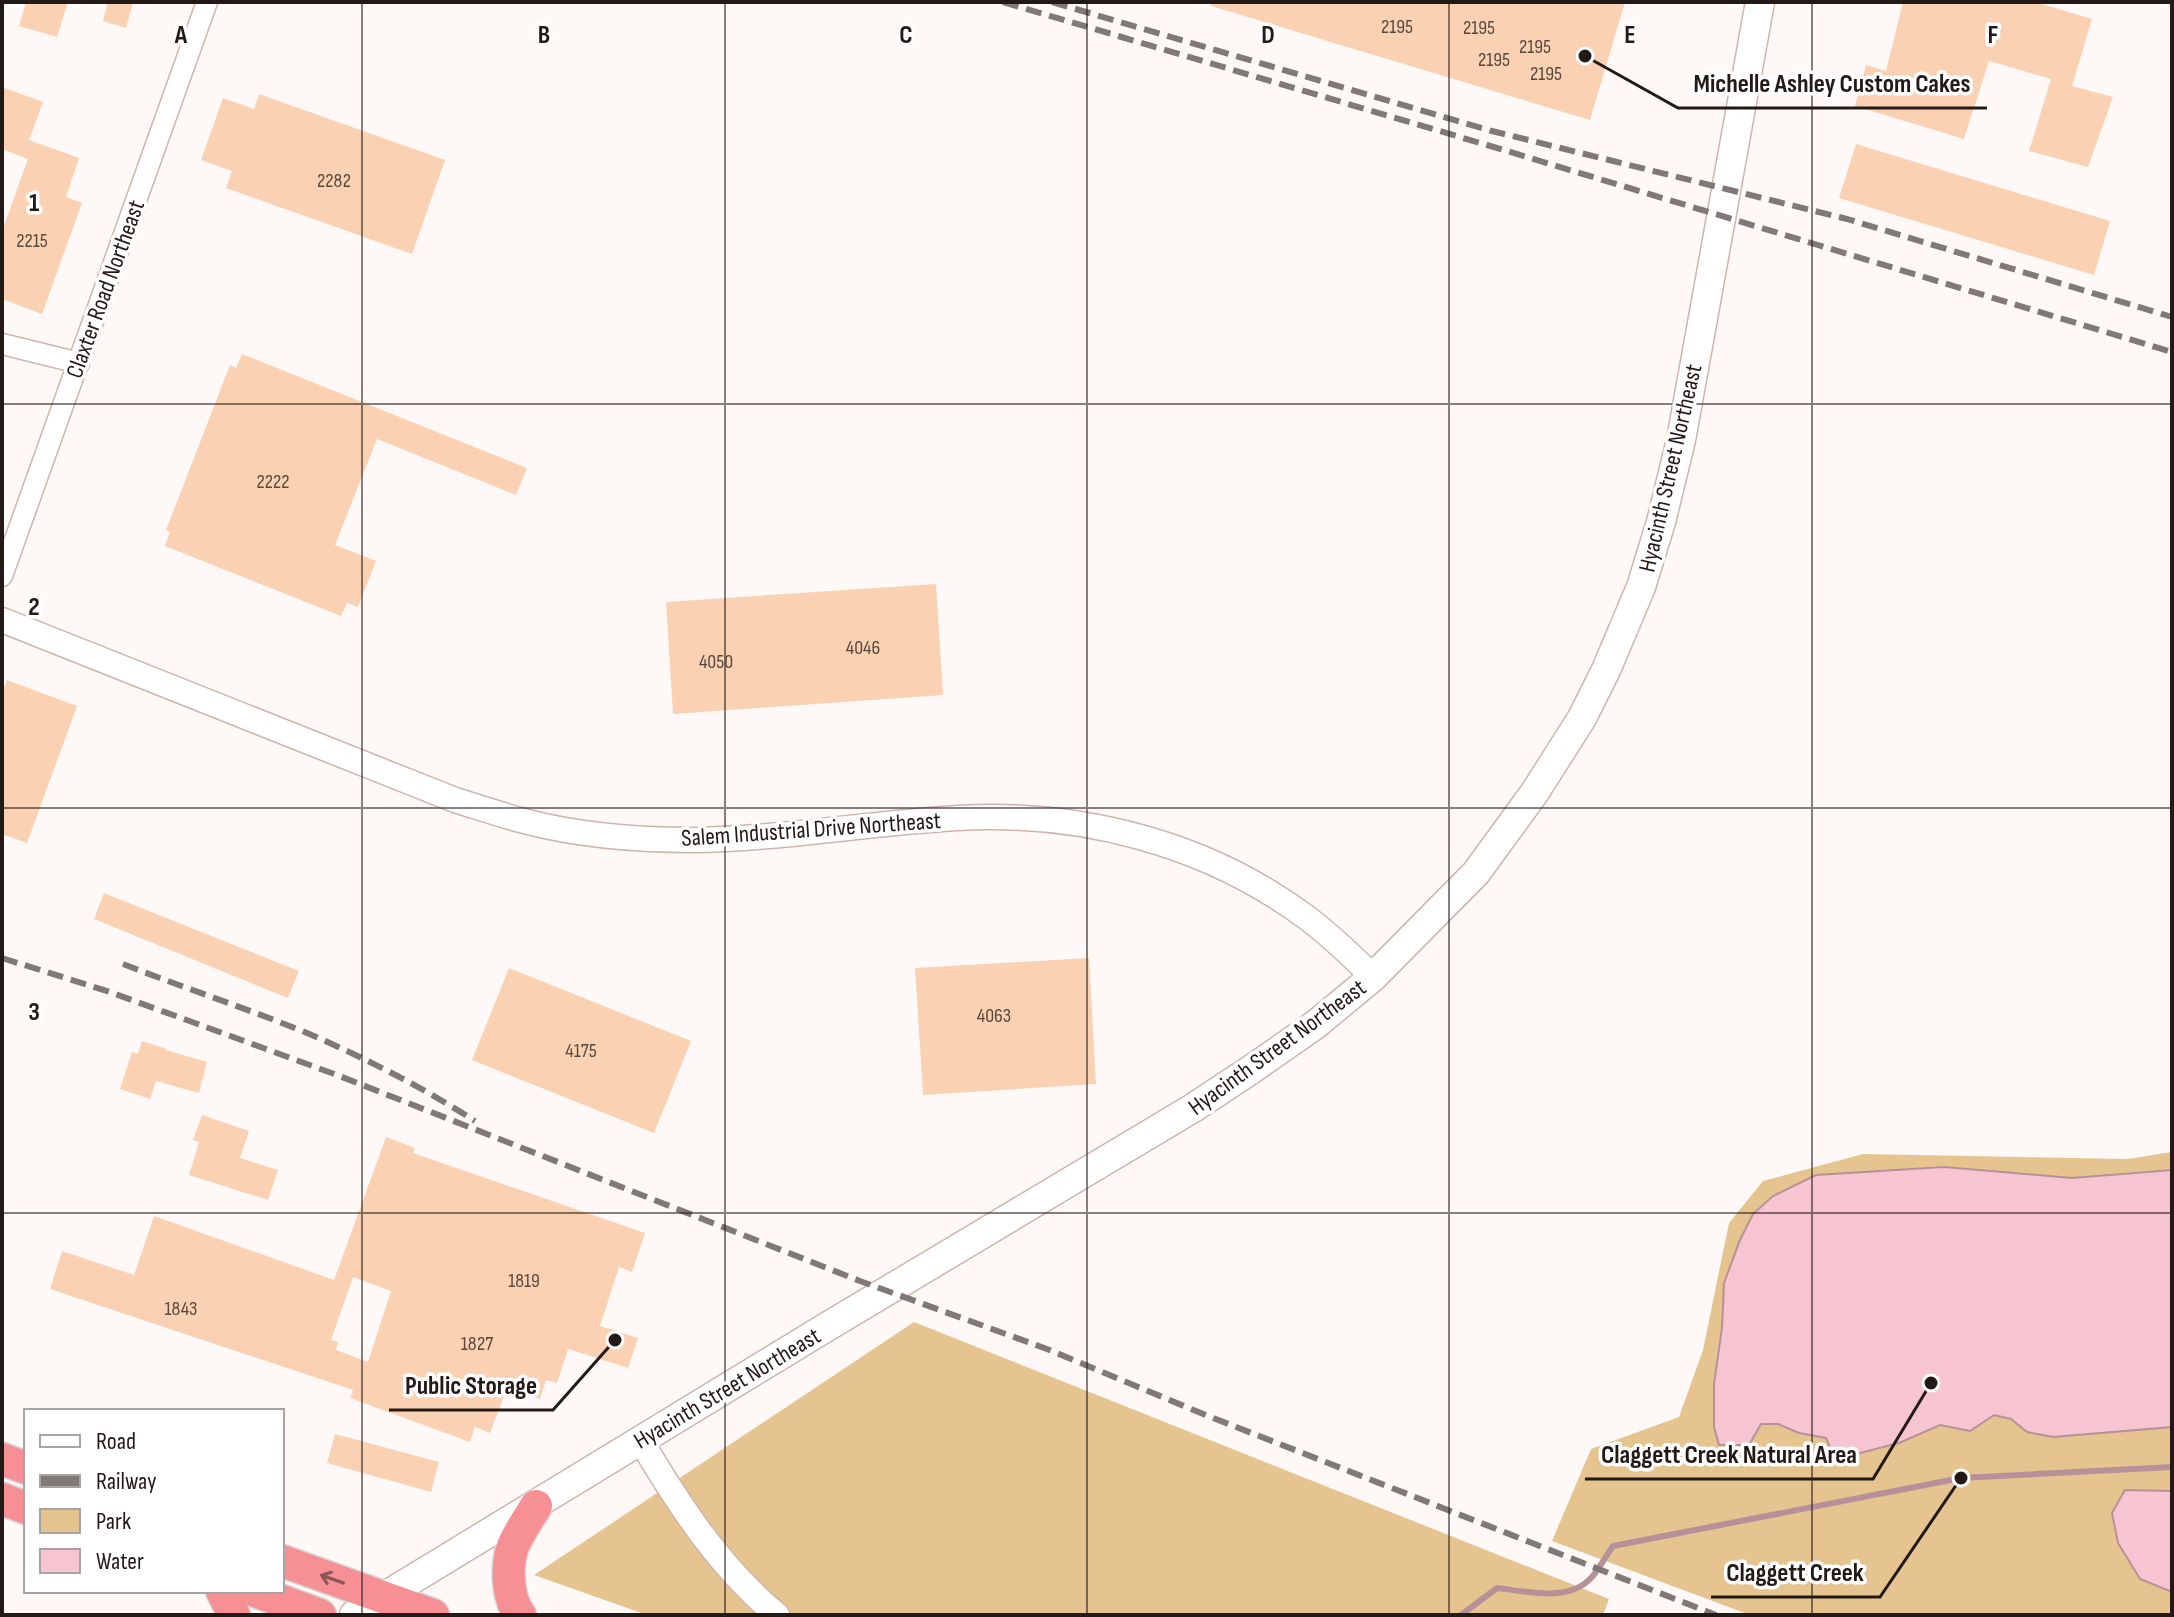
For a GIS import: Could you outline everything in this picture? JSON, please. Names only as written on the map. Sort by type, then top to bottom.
[{"type":"highway","points":[[2,1459],[24,1467]]},
{"type":"highway","points":[[2,1499],[24,1507]]},
{"type":"highway","points":[[520,1615],[514,1608],[508,1577],[512,1548],[536,1506]]},
{"type":"highway","points":[[284,1562],[433,1615]]},
{"type":"highway","points":[[223,1593],[234,1615]]},
{"type":"highway","points":[[260,1593],[320,1615]]},
{"type":"main road","name":"Hyacinth Street Northeast","points":[[354,1615],[1193,1108],[1315,1025],[1373,977],[1476,873],[1535,792],[1582,718],[1641,587],[1681,440],[1760,2]]},
{"type":"street","name":"Claxter Road Northeast","points":[[2,576],[207,2]]},
{"type":"street","points":[[2,344],[79,363]]},
{"type":"street","name":"Salem Industrial Drive Northeast","points":[[2,620],[455,800],[526,822],[628,838],[692,840],[776,836],[958,818],[1018,817],[1116,829],[1182,850],[1231,870],[1265,889],[1306,916],[1373,977]]},
{"type":"street","points":[[641,1441],[675,1499],[710,1547],[777,1615]]},
{"type":"green space","points":[[2172,1152],[2172,1615],[1750,1615],[1552,1541],[1591,1449],[1679,1417],[1703,1350],[1729,1223],[1763,1181],[1863,1154],[2127,1159]]},
{"type":"green space","points":[[914,1322],[1609,1599],[1603,1615],[647,1615],[534,1575]]},
{"type":"water","points":[[1944,1167],[2072,1178],[2172,1170],[2172,1427],[2053,1437],[2027,1432],[2011,1419],[1994,1415],[1970,1431],[1940,1425],[1899,1443],[1860,1453],[1833,1454],[1826,1438],[1799,1433],[1778,1424],[1761,1424],[1749,1445],[1719,1445],[1714,1427],[1714,1384],[1722,1328],[1724,1283],[1753,1214],[1773,1196],[1816,1175]]},
{"type":"water","points":[[2125,1490],[2172,1491],[2172,1592],[2140,1579],[2118,1543],[2112,1513]]},
{"type":"building","points":[[26,2],[68,2],[57,37],[19,26]]},
{"type":"building","points":[[108,2],[133,2],[126,28],[103,21]]},
{"type":"building","points":[[1211,2],[1625,2],[1590,120],[1211,6]]},
{"type":"building","points":[[1903,2],[2035,2],[2092,19],[2072,86],[2113,97],[2088,167],[2029,151],[2051,79],[1989,61],[1964,139],[1855,106],[1866,65],[1886,71]]},
{"type":"building","points":[[2,87],[43,102],[29,140],[79,158],[66,197],[82,203],[42,314],[2,299],[2,231],[28,159],[2,149]]},
{"type":"building","points":[[259,94],[445,160],[412,254],[226,188],[232,171],[201,160],[223,98],[254,109]]},
{"type":"building","points":[[1856,144],[2110,221],[2094,275],[1839,198]]},
{"type":"building","points":[[242,354],[527,468],[516,495],[377,439],[335,545],[376,561],[358,607],[347,603],[341,616],[165,546],[170,532],[166,530],[230,365],[236,368]]},
{"type":"building","points":[[936,584],[943,695],[673,714],[666,602]]},
{"type":"building","points":[[7,680],[77,706],[27,843],[2,834],[2,692]]},
{"type":"building","points":[[104,893],[299,971],[288,998],[94,919]]},
{"type":"building","points":[[1089,958],[1096,1084],[923,1095],[915,968]]},
{"type":"building","points":[[509,968],[691,1041],[654,1133],[472,1060]]},
{"type":"building","points":[[142,1041],[207,1062],[199,1093],[156,1081],[150,1099],[120,1089],[132,1052],[138,1054]]},
{"type":"building","points":[[202,1115],[249,1131],[240,1158],[278,1170],[268,1200],[189,1175],[199,1142],[193,1140]]},
{"type":"building","points":[[386,1137],[415,1148],[413,1153],[645,1233],[632,1272],[619,1267],[600,1326],[638,1338],[628,1368],[568,1349],[557,1383],[546,1380],[540,1399],[507,1388],[490,1433],[475,1427],[470,1442],[350,1398],[353,1390],[50,1289],[62,1251],[134,1275],[154,1216],[334,1280]],"holes":[[[353,1277],[391,1291],[368,1362],[336,1350],[338,1342],[331,1340]]]},
{"type":"building","points":[[335,1434],[439,1462],[431,1492],[327,1463]]},
{"type":"waterway","points":[[1461,1615],[1497,1588],[1546,1594],[1571,1591],[1591,1578],[1613,1546],[1961,1478],[2172,1467]]},
{"type":"railway","points":[[1003,2],[2172,352]]},
{"type":"railway","points":[[1052,2],[1492,131],[1847,219],[2172,317]]},
{"type":"railway","points":[[2,958],[110,992],[337,1075],[860,1281],[1047,1349],[1208,1416],[1716,1615]]},
{"type":"railway","points":[[123,964],[307,1033],[372,1063],[475,1121]]},
{"type":"place","name":"Michelle Ashley Custom Cakes","points":[[1585,56]]},
{"type":"place","name":"Public Storage","points":[[615,1340]]},
{"type":"place","name":"Claggett Creek Natural Area","points":[[1931,1383]]},
{"type":"place","name":"Claggett Creek","points":[[1961,1478]]}]
